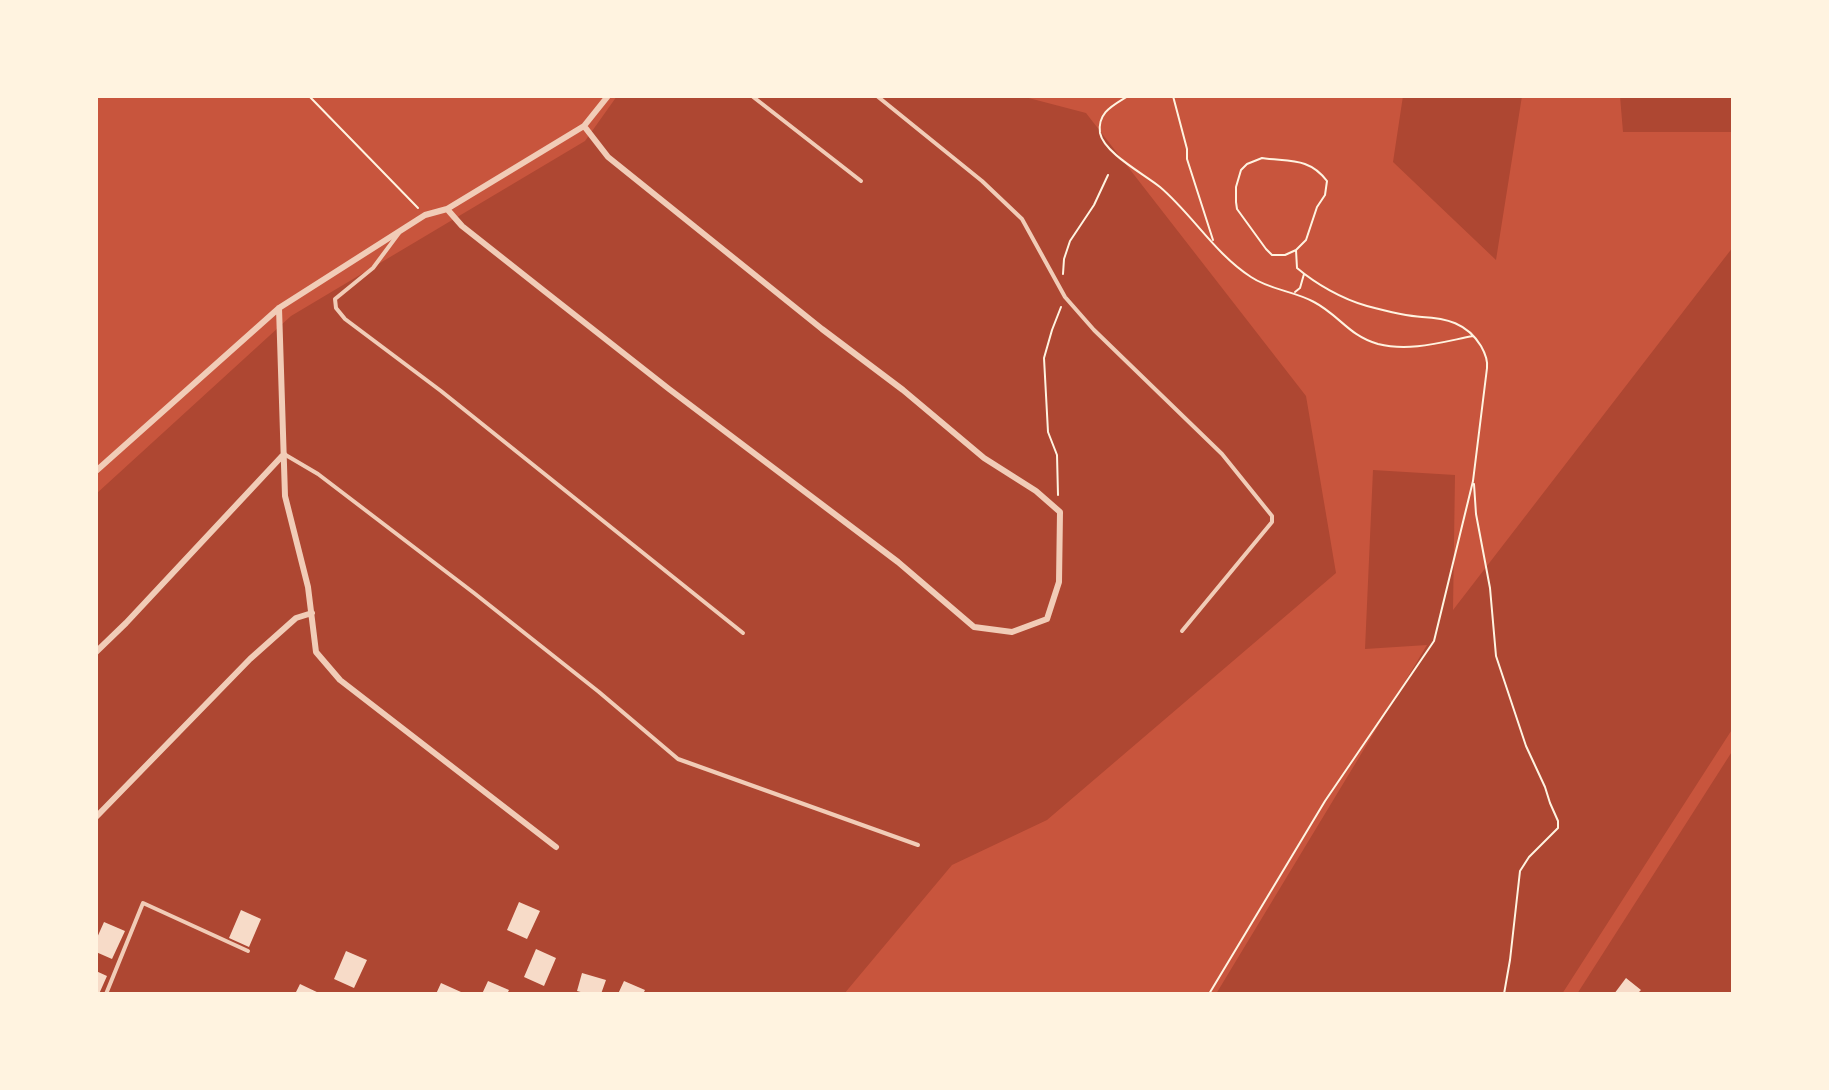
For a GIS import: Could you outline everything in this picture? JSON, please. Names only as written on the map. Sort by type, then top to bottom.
[{"type":"street","points":[[96,471],[279,308],[425,215],[447,209],[584,126],[608,96]]},
{"type":"street","points":[[447,209],[462,226],[669,389],[898,562],[974,627],[1012,632],[1047,619],[1059,582],[1060,512],[1036,491],[984,458],[903,390],[822,329],[608,157],[584,126]]},
{"type":"street","points":[[279,308],[285,496],[308,587],[316,652],[340,680],[556,847]]},
{"type":"street","points":[[96,652],[284,454]]},
{"type":"street","points":[[96,816],[250,659],[296,618],[312,613]]},
{"type":"lane","points":[[752,96],[861,181]]},
{"type":"lane","points":[[877,96],[982,181],[1022,219],[1065,297],[1094,330],[1222,454],[1272,516],[1272,522],[1182,631]]},
{"type":"lane","points":[[401,230],[373,268],[335,299],[336,308],[345,318],[743,633]]},
{"type":"lane","points":[[284,454],[318,474],[465,586],[599,692],[678,759],[918,845]]},
{"type":"lane","points":[[106,994],[143,903],[248,951]]},
{"type":"path","points":[[309,96],[425,215]]},
{"type":"path","points":[[1128,96],[1102,116],[1100,130],[1103,140],[1110,149],[1160,187],[1186,211],[1214,243],[1248,276],[1293,292],[1330,312],[1353,333],[1377,344],[1410,348],[1473,336]]},
{"type":"path","points":[[1173,96],[1187,149],[1187,159],[1214,243]]},
{"type":"path","points":[[1209,994],[1325,801],[1434,641],[1473,481],[1488,363],[1482,348],[1473,336],[1461,326],[1447,319],[1366,305],[1334,292],[1304,274],[1297,268],[1296,250],[1306,240],[1317,207],[1326,195],[1327,181],[1320,170],[1307,163],[1262,158],[1247,164],[1237,177],[1235,194],[1237,209],[1272,255],[1280,256],[1296,250]]},
{"type":"path","points":[[1063,276],[1064,259],[1070,241],[1088,214],[1108,175]]},
{"type":"path","points":[[1293,292],[1300,288],[1304,274]]},
{"type":"path","points":[[1057,510],[1057,455],[1048,432],[1044,358],[1065,297]]},
{"type":"path","points":[[1473,481],[1476,514],[1490,588],[1496,656],[1526,746],[1558,821],[1558,828],[1529,856],[1520,871],[1504,994]]},
{"type":"shaded area","points":[[617,96],[1021,96],[1086,113],[1306,396],[1336,573],[1047,820],[952,865],[844,994],[96,994],[96,494],[291,316],[585,141]]},
{"type":"shaded area","points":[[1403,96],[1522,96],[1496,260],[1393,162]]},
{"type":"shaded area","points":[[1620,96],[1733,96],[1733,132],[1623,132]]},
{"type":"shaded area","points":[[1733,247],[1733,728],[1562,994],[1216,994],[1427,645],[1365,649],[1373,470],[1455,475],[1453,610]]},
{"type":"shaded area","points":[[1733,750],[1733,994],[1577,994]]},
{"type":"building","points":[[519,902],[540,911],[527,939],[507,930]]},
{"type":"building","points":[[241,910],[261,919],[249,947],[229,938]]},
{"type":"building","points":[[104,922],[125,931],[112,959],[96,952],[96,940]]},
{"type":"building","points":[[536,949],[556,958],[544,986],[524,977]]},
{"type":"building","points":[[346,951],[367,960],[354,988],[334,979]]},
{"type":"building","points":[[96,971],[107,976],[99,994],[96,994]]},
{"type":"building","points":[[582,973],[606,980],[601,994],[577,991]]},
{"type":"building","points":[[1626,978],[1641,990],[1637,994],[1614,994]]},
{"type":"building","points":[[488,981],[509,990],[507,994],[482,994]]},
{"type":"building","points":[[624,981],[645,990],[643,994],[618,994]]},
{"type":"building","points":[[441,983],[461,992],[461,994],[436,994]]},
{"type":"building","points":[[300,984],[321,994],[295,994]]}]
